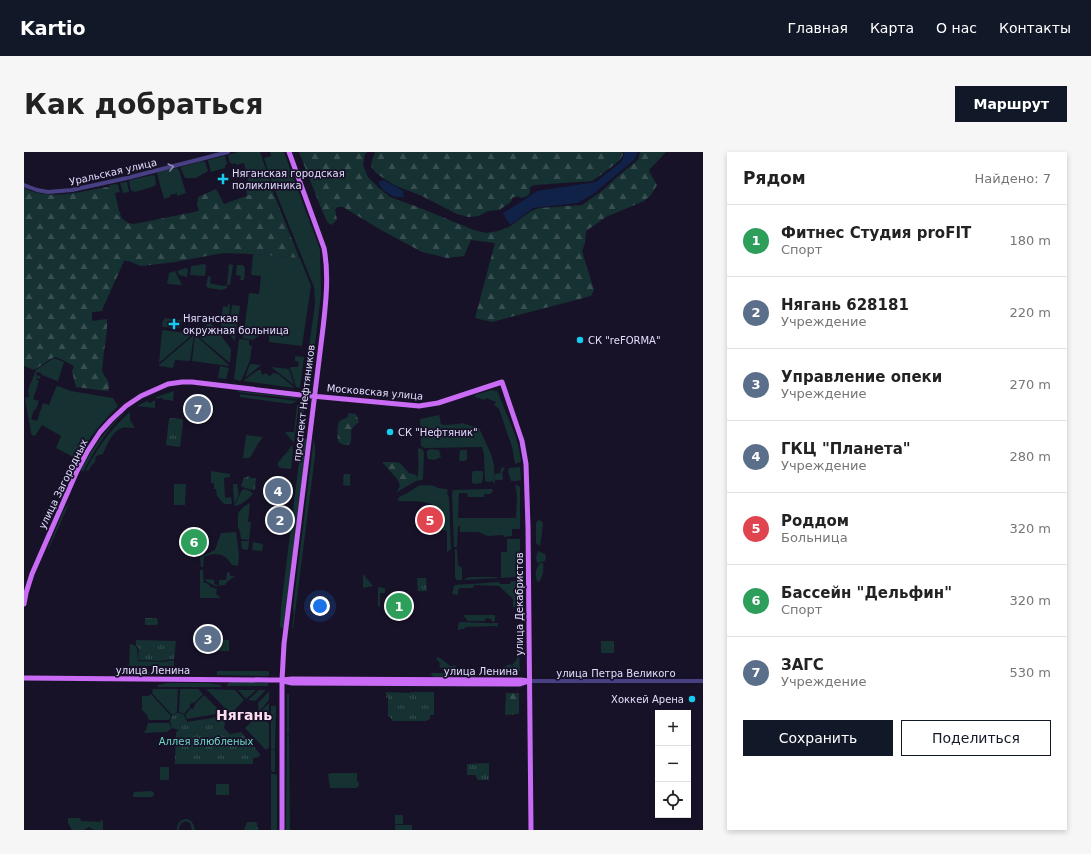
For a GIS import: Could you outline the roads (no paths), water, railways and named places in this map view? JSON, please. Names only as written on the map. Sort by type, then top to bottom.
[{"type":"main road","name":"проспект Нефтяников","points":[[282,830],[282,680],[284,644],[327,279],[326,260],[321,237],[289,152]]},
{"type":"main road","name":"улица Загородных","points":[[24,604],[32,574],[84,458],[100,432],[131,402],[165,385],[185,382],[216,384],[314,396]]},
{"type":"main road","name":"Московская улица","points":[[314,396],[421,406],[438,403],[502,382]]},
{"type":"main road","name":"улица Декабристов","points":[[502,382],[522,441],[526,459],[531,830]]},
{"type":"main road","name":"улица Ленина","points":[[24,678],[282,680],[292,683],[373,681],[520,684],[529,681]]},
{"type":"street","name":"Уральская улица","points":[[24,185],[48,192],[72,190],[127,178],[228,152]]},
{"type":"street","name":"улица Петра Великого","points":[[529,681],[703,681]]},
{"type":"water","points":[[624,152],[638,152],[634,160],[593,194],[578,203],[533,208],[510,225],[503,213],[537,191],[596,182],[621,162]]},
{"type":"water","points":[[384,180],[403,191],[404,197],[392,196],[386,192],[378,182]]},
{"type":"place","name":"Няганская городская поликлиника","points":[[223,179]]},
{"type":"place","name":"Няганская окружная больница","points":[[174,324]]},
{"type":"place","name":"СК \"reFORMA\"","points":[[580,340]]},
{"type":"place","name":"ЗАГС","points":[[198,409]]},
{"type":"place","name":"СК \"Нефтяник\"","points":[[390,432]]},
{"type":"place","name":"ГКЦ \"Планета\"","points":[[278,491]]},
{"type":"place","name":"Нягань 628181","points":[[280,520]]},
{"type":"place","name":"Роддом","points":[[430,520]]},
{"type":"place","name":"Бассейн \"Дельфин\"","points":[[194,542]]},
{"type":"place","name":"Фитнес Студия proFIT","points":[[399,606]]},
{"type":"place","name":"Управление опеки","points":[[208,639]]},
{"type":"place","name":"Хоккей Арена","points":[[692,699]]},
{"type":"district","name":"Нягань","points":[[244,715]]},
{"type":"park label","name":"Аллея влюбленых","points":[[206,741]]}]
